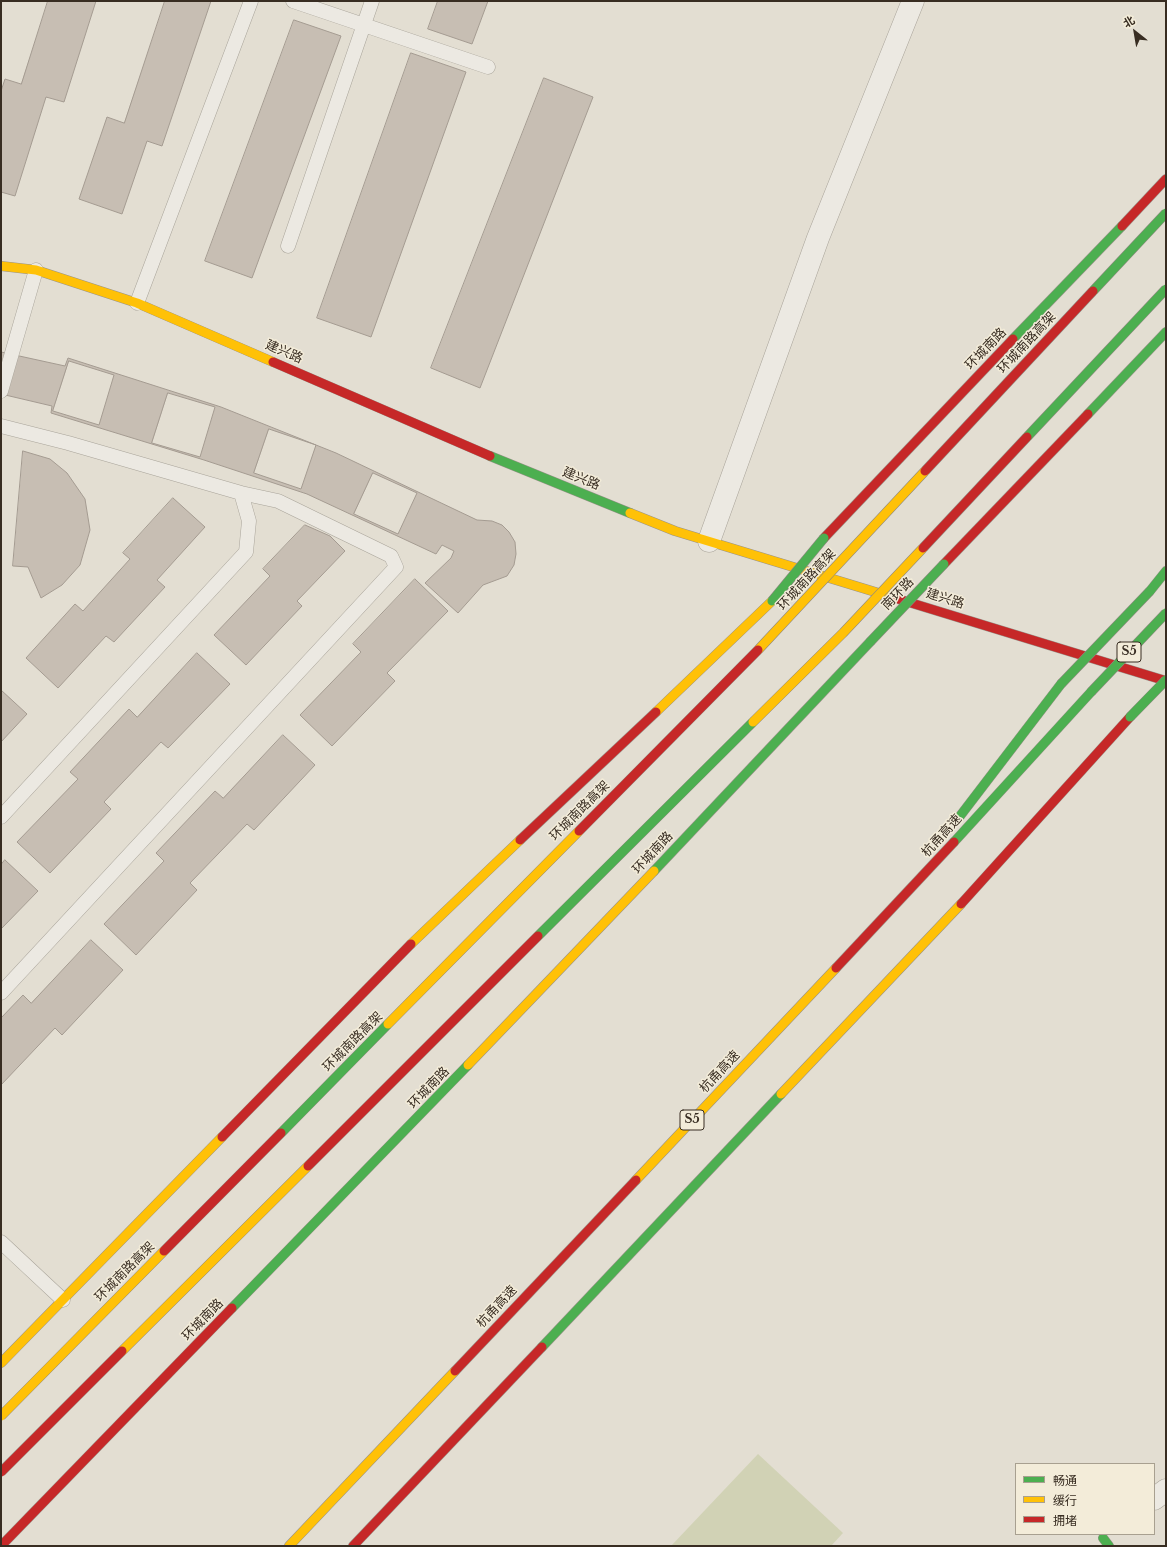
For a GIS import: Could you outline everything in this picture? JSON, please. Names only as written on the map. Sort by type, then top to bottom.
[{"type":"main road","name":"环城南路","points":[[63,1300],[414,942],[772,601],[824,538],[1166,178]]},
{"type":"main road","name":"环城南路高架","points":[[1,1416],[781,626],[1166,213]]},
{"type":"main road","name":"建兴路","points":[[1,266],[36,270],[137,303],[509,464],[675,530],[1166,680]]},
{"type":"main road","points":[[1,1472],[838,638],[1166,289]]},
{"type":"main road","name":"南环路","points":[[870,642],[1166,332]]},
{"type":"main road","points":[[952,827],[1061,684],[1150,591],[1166,571]]},
{"type":"main road","name":"杭甬高速","points":[[289,1546],[926,873],[1091,692],[1166,613]]},
{"type":"main road","name":"环城南路","points":[[1,1546],[521,1011],[870,642]]},
{"type":"main road","points":[[353,1546],[962,903],[1130,717],[1166,680]]},
{"type":"main road","points":[[876,926],[938,846]]},
{"type":"main road","points":[[1,1363],[63,1300]]},
{"type":"street","points":[[708,541],[818,238],[913,1]]},
{"type":"street","points":[[1155,1498],[1166,1490]]},
{"type":"lane","points":[[137,303],[251,1]]},
{"type":"lane","points":[[294,1],[488,67]]},
{"type":"lane","points":[[288,246],[372,1]]},
{"type":"lane","points":[[1,391],[36,270]]},
{"type":"lane","points":[[1,426],[68,443],[241,493],[278,501],[390,556],[396,567],[1,993]]},
{"type":"lane","points":[[1,817],[246,552],[249,522],[241,493]]},
{"type":"lane","points":[[1,1242],[63,1300]]},
{"type":"green space","points":[[758,1454],[843,1533],[831,1546],[671,1546]]},
{"type":"building","points":[[48,1],[96,1],[64,102],[46,97],[15,196],[1,192],[1,91],[5,79],[21,84]]},
{"type":"building","points":[[165,1],[211,1],[162,146],[147,141],[122,214],[79,199],[107,117],[124,123]]},
{"type":"building","points":[[438,1],[488,1],[472,44],[428,29]]},
{"type":"building","points":[[294,20],[341,36],[252,278],[205,261]]},
{"type":"building","points":[[411,53],[466,72],[371,337],[317,318]]},
{"type":"building","points":[[544,78],[593,97],[480,388],[431,368]]},
{"type":"building","points":[[1,352],[65,366],[68,358],[221,407],[336,453],[477,520],[492,521],[502,525],[509,532],[515,542],[516,554],[514,565],[507,576],[483,585],[458,613],[425,583],[451,558],[454,551],[442,545],[436,554],[307,494],[204,460],[51,413],[52,406],[1,394]]},
{"type":"building","points":[[69,361],[114,375],[99,425],[53,411]]},
{"type":"building","points":[[168,393],[215,407],[200,457],[152,443]]},
{"type":"building","points":[[269,429],[316,445],[301,489],[254,473]]},
{"type":"building","points":[[23,451],[50,459],[67,473],[85,499],[90,530],[80,565],[62,585],[41,598],[28,567],[13,566]]},
{"type":"building","points":[[373,473],[417,493],[398,534],[354,514]]},
{"type":"building","points":[[173,498],[205,527],[157,580],[165,587],[114,642],[106,636],[58,688],[26,658],[75,604],[83,611],[130,559],[123,553]]},
{"type":"building","points":[[305,525],[330,536],[345,551],[297,601],[302,606],[246,665],[214,635],[270,576],[263,569]]},
{"type":"building","points":[[415,579],[448,611],[387,673],[395,681],[332,746],[300,715],[361,652],[353,644]]},
{"type":"building","points":[[197,653],[230,684],[168,748],[161,742],[104,802],[111,809],[50,873],[17,842],[78,779],[70,772],[129,709],[137,717]]},
{"type":"building","points":[[1,690],[27,714],[1,742]]},
{"type":"building","points":[[283,735],[315,765],[254,830],[247,824],[190,883],[197,890],[136,955],[104,924],[164,861],[156,853],[215,791],[223,798]]},
{"type":"building","points":[[5,860],[38,891],[1,929],[1,865]]},
{"type":"building","points":[[91,940],[123,970],[62,1035],[55,1028],[1,1085],[1,1018],[23,995],[31,1003]]},
{"type":"traffic: fast","points":[[1093,291],[1166,213]]},
{"type":"traffic: fast","points":[[1013,339],[1122,226]]},
{"type":"traffic: fast","points":[[1027,437],[1166,289]]},
{"type":"traffic: fast","points":[[1088,414],[1166,332]]},
{"type":"traffic: fast","points":[[490,456],[630,513]]},
{"type":"traffic: fast","points":[[772,601],[824,538]]},
{"type":"traffic: fast","points":[[870,642],[944,564]]},
{"type":"traffic: fast","points":[[1150,591],[1166,571]]},
{"type":"traffic: fast","points":[[1061,684],[1150,591]]},
{"type":"traffic: fast","points":[[1091,692],[1166,613]]},
{"type":"traffic: fast","points":[[654,871],[870,642]]},
{"type":"traffic: fast","points":[[1130,717],[1166,680]]},
{"type":"traffic: fast","points":[[957,820],[1061,684]]},
{"type":"traffic: fast","points":[[954,842],[1091,692]]},
{"type":"traffic: fast","points":[[538,936],[753,722]]},
{"type":"traffic: fast","points":[[281,1133],[388,1024]]},
{"type":"traffic: fast","points":[[232,1308],[468,1065]]},
{"type":"traffic: fast","points":[[542,1347],[781,1094]]},
{"type":"traffic: fast","points":[[1103,1538],[1109,1546]]},
{"type":"traffic: slow","points":[[1,266],[36,270],[137,303],[273,362]]},
{"type":"traffic: slow","points":[[758,650],[925,471]]},
{"type":"traffic: slow","points":[[630,513],[675,531],[895,598]]},
{"type":"traffic: slow","points":[[753,722],[843,633],[923,548]]},
{"type":"traffic: slow","points":[[656,712],[772,601]]},
{"type":"traffic: slow","points":[[388,1024],[579,831]]},
{"type":"traffic: slow","points":[[411,944],[520,840]]},
{"type":"traffic: slow","points":[[468,1065],[654,871]]},
{"type":"traffic: slow","points":[[781,1094],[961,904]]},
{"type":"traffic: slow","points":[[636,1180],[836,968]]},
{"type":"traffic: slow","points":[[1,1363],[222,1137]]},
{"type":"traffic: slow","points":[[122,1351],[308,1166]]},
{"type":"traffic: slow","points":[[1,1416],[164,1251]]},
{"type":"traffic: slow","points":[[289,1546],[455,1371]]},
{"type":"traffic: jam","points":[[1122,226],[1166,179]]},
{"type":"traffic: jam","points":[[925,471],[1093,291]]},
{"type":"traffic: jam","points":[[824,538],[1013,339]]},
{"type":"traffic: jam","points":[[273,362],[490,456]]},
{"type":"traffic: jam","points":[[944,564],[1088,414]]},
{"type":"traffic: jam","points":[[923,548],[1027,437]]},
{"type":"traffic: jam","points":[[895,598],[1166,681]]},
{"type":"traffic: jam","points":[[579,831],[758,650]]},
{"type":"traffic: jam","points":[[520,840],[656,712]]},
{"type":"traffic: jam","points":[[961,904],[1130,717]]},
{"type":"traffic: jam","points":[[836,968],[954,842]]},
{"type":"traffic: jam","points":[[308,1166],[538,936]]},
{"type":"traffic: jam","points":[[222,1137],[411,944]]},
{"type":"traffic: jam","points":[[164,1251],[281,1133]]},
{"type":"traffic: jam","points":[[455,1371],[636,1180]]},
{"type":"traffic: jam","points":[[1,1546],[232,1308]]},
{"type":"traffic: jam","points":[[353,1546],[542,1347]]},
{"type":"traffic: jam","points":[[1,1472],[122,1351]]}]
